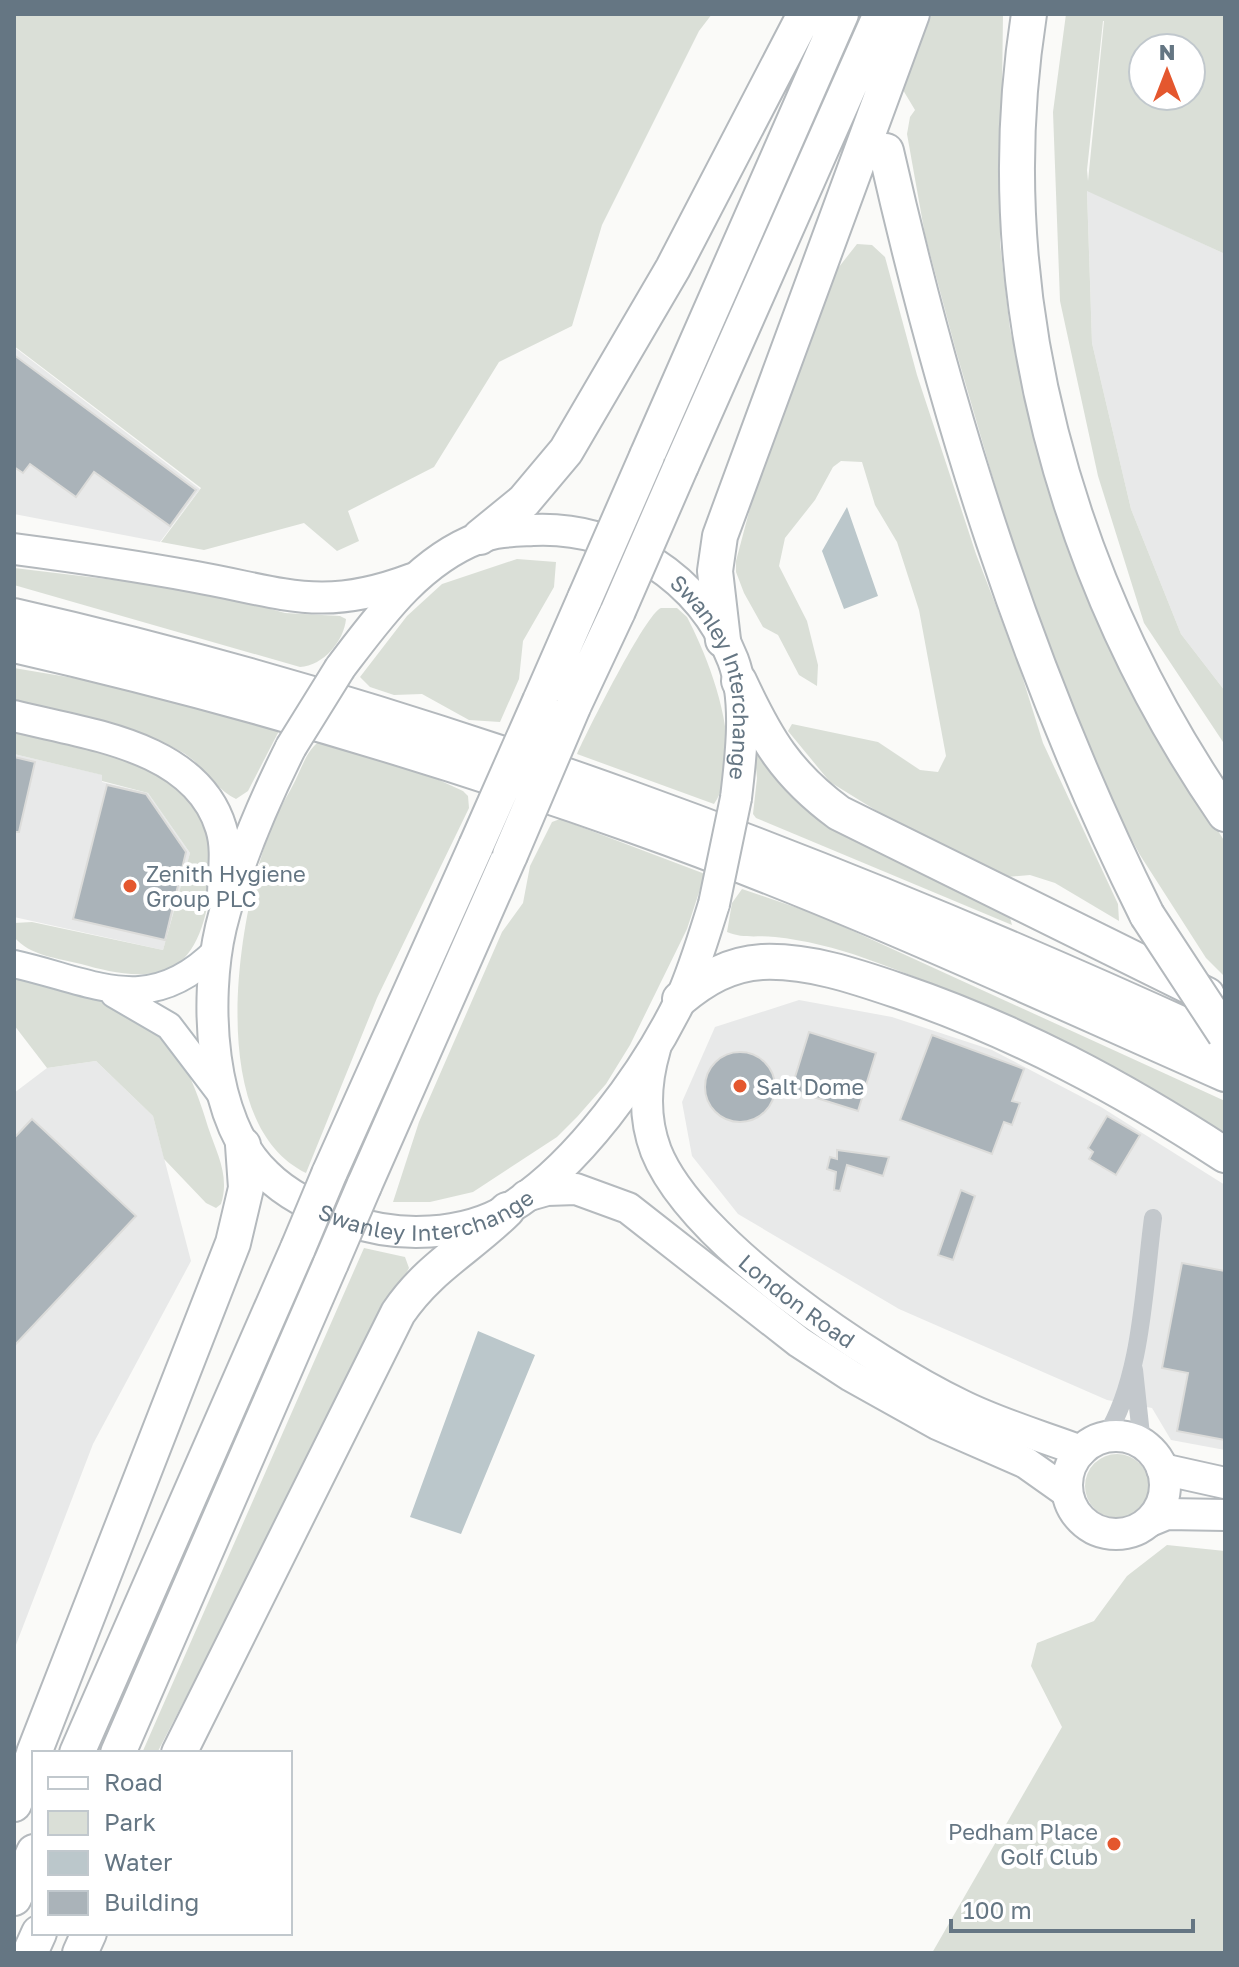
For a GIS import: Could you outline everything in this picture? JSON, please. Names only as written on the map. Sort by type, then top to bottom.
[{"type":"highway","points":[[480,537],[546,479],[574,438],[673,268],[805,14]]},
{"type":"highway","points":[[119,1751],[510,855],[557,704],[585,598],[841,14]]},
{"type":"highway","points":[[78,1751],[329,1174],[476,846],[557,704],[618,611],[881,14]]},
{"type":"highway","points":[[723,640],[715,571],[720,536],[912,14]]},
{"type":"highway","points":[[1029,14],[1018,135],[1020,233],[1031,340],[1052,443],[1084,548],[1113,617],[1167,726],[1225,814]]},
{"type":"highway","points":[[886,151],[931,342],[991,538],[1082,781],[1147,915],[1225,1034]]},
{"type":"highway","points":[[14,616],[300,692],[456,739],[661,808],[896,899],[1225,1044]]},
{"type":"highway","points":[[14,645],[235,701],[413,753],[636,826],[887,924],[1225,1074]]},
{"type":"highway","points":[[739,681],[781,761],[809,791],[839,813],[1225,1003]]},
{"type":"highway","points":[[680,999],[712,975],[762,962],[792,963],[867,980],[955,1010],[1044,1049],[1125,1091],[1225,1155]]},
{"type":"highway","points":[[35,1751],[233,1243],[246,1188],[243,1145]]},
{"type":"highway","points":[[180,1751],[398,1313],[440,1264],[489,1228],[516,1203]]},
{"type":"highway","points":[[14,1804],[32,1758]]},
{"type":"highway","points":[[14,1898],[32,1857]]},
{"type":"main road","name":"Swanley Interchange","points":[[515,531],[568,531],[619,542],[676,580],[723,640],[739,681],[740,754],[736,798],[714,904],[680,999],[658,1040],[630,1084],[585,1141],[516,1203],[470,1224],[428,1231],[377,1229],[329,1214],[267,1176],[243,1145],[223,1097],[214,1019],[220,938],[259,818],[291,747],[340,668],[412,579],[431,564],[480,537],[515,531]]},
{"type":"main road","points":[[14,549],[198,577],[313,600],[361,596],[412,579]]},
{"type":"main road","points":[[14,716],[153,756],[175,768],[200,791],[215,815],[223,839],[220,938],[195,973],[151,991],[100,987],[14,964]]},
{"type":"main road","points":[[100,987],[169,1026],[223,1097]]},
{"type":"main road","name":"London Road","points":[[658,1040],[646,1093],[655,1150],[676,1184],[713,1228],[822,1323],[901,1373],[963,1406],[1093,1444]]},
{"type":"main road","name":"London Road","points":[[516,1203],[573,1189],[594,1193],[628,1208],[799,1342],[851,1376],[937,1424],[1026,1463],[1050,1476],[1067,1492]]},
{"type":"main road","points":[[1150,1521],[1164,1497],[1162,1469],[1142,1444],[1118,1436],[1093,1444],[1069,1470],[1067,1492],[1083,1522],[1105,1533],[1129,1532],[1167,1514],[1225,1515]]},
{"type":"main road","points":[[1162,1469],[1225,1483]]},
{"type":"street","points":[[1093,1444],[1116,1421],[1134,1363],[1153,1218]]},
{"type":"street","points":[[1134,1363],[1142,1444]]},
{"type":"shaded area","points":[[1087,190],[1225,254],[1225,691],[1181,634],[1131,509],[1092,343]]},
{"type":"shaded area","points":[[14,347],[200,489],[160,542],[14,514]]},
{"type":"shaded area","points":[[14,754],[103,775],[102,782],[148,793],[190,853],[163,950],[14,917]]},
{"type":"shaded area","points":[[799,1000],[892,1017],[992,1050],[1101,1107],[1225,1185],[1225,1450],[1171,1440],[1152,1408],[1107,1400],[899,1309],[738,1214],[692,1156],[682,1102],[715,1027]]},
{"type":"shaded area","points":[[96,1061],[153,1116],[191,1261],[93,1444],[14,1650],[14,1093],[47,1068]]},
{"type":"green space","points":[[14,14],[712,14],[699,31],[602,225],[572,326],[499,362],[434,467],[348,511],[359,541],[337,551],[304,523],[204,550],[161,542],[201,488],[14,346]]},
{"type":"green space","points":[[932,14],[1003,14],[1000,243],[1010,329],[1030,416],[1056,507],[1102,633],[1136,699],[1225,842],[1225,977],[1206,958],[1140,855],[1101,782],[1015,554],[925,235],[907,134],[910,117],[915,110],[903,90],[904,83]]},
{"type":"green space","points":[[1066,14],[1225,14],[1225,254],[1087,191],[1092,343],[1131,509],[1181,634],[1225,691],[1225,745],[1144,623],[1098,476],[1060,301],[1053,112]],"holes":[[[1104,21],[1088,181],[1087,170]]]},
{"type":"green space","points":[[857,244],[872,245],[885,257],[917,375],[976,554],[1018,663],[1043,743],[1118,904],[1119,921],[1055,883],[1030,875],[1007,877],[898,824],[830,782],[788,731],[792,724],[878,742],[920,770],[938,772],[946,756],[919,610],[897,542],[875,505],[862,462],[841,461],[833,467],[815,500],[785,538],[779,566],[807,621],[818,665],[817,686],[799,675],[778,635],[763,627],[736,572],[736,561],[758,478],[820,309],[835,272]]},
{"type":"green space","points":[[517,559],[556,562],[554,587],[523,641],[519,679],[500,722],[469,720],[422,694],[394,695],[370,687],[360,677],[407,616],[442,584]]},
{"type":"green space","points":[[14,568],[207,591],[285,613],[346,619],[341,636],[331,651],[317,662],[300,667],[14,585]]},
{"type":"green space","points":[[661,608],[677,608],[687,617],[715,683],[726,735],[727,761],[723,784],[714,804],[577,754],[630,651]]},
{"type":"green space","points":[[14,668],[97,682],[279,731],[248,791],[236,799],[221,789],[188,756],[161,742],[99,721],[14,701]]},
{"type":"green space","points":[[14,729],[100,751],[142,766],[181,787],[195,802],[204,823],[209,849],[208,904],[201,930],[190,951],[176,965],[153,973],[116,972],[45,955],[28,948],[14,937],[14,923],[32,922],[163,950],[190,853],[148,793],[102,781],[102,775],[14,754]]},
{"type":"green space","points":[[322,740],[404,764],[463,791],[468,796],[469,808],[377,998],[306,1173],[274,1147],[252,1110],[241,1065],[238,1014],[240,962],[259,865],[276,817],[308,754]]},
{"type":"green space","points":[[760,753],[1009,914],[1012,925],[756,818],[753,814],[757,778],[755,757]]},
{"type":"green space","points":[[560,819],[705,874],[687,929],[630,1045],[606,1084],[557,1137],[473,1192],[430,1202],[393,1202],[419,1122],[502,932],[523,903],[530,866],[552,822]]},
{"type":"green space","points":[[742,889],[818,915],[1225,1101],[1225,1135],[1138,1083],[1049,1036],[912,976],[809,942],[727,932],[732,903]]},
{"type":"green space","points":[[14,977],[111,1003],[130,1011],[163,1033],[177,1051],[201,1104],[223,1174],[221,1204],[216,1208],[206,1203],[164,1159],[153,1116],[96,1061],[47,1068],[14,1025]]},
{"type":"green space","points":[[364,1248],[405,1257],[409,1268],[158,1751],[143,1751]]},
{"type":"green space","points":[[1111,1454],[1123,1454],[1140,1463],[1147,1474],[1147,1498],[1140,1509],[1123,1518],[1111,1518],[1099,1513],[1090,1504],[1085,1492],[1085,1480],[1090,1468],[1099,1459]]},
{"type":"green space","points":[[1167,1545],[1225,1551],[1225,1953],[932,1953],[1062,1727],[1031,1666],[1037,1643],[1094,1621],[1127,1576]]},
{"type":"water","points":[[847,507],[878,596],[844,609],[822,551]]},
{"type":"water","points":[[478,1331],[535,1355],[461,1534],[410,1517]]},
{"type":"building","points":[[14,355],[196,490],[170,526],[94,472],[76,497],[30,464],[23,473],[14,467]]},
{"type":"building","points":[[14,757],[35,762],[19,832],[14,832]]},
{"type":"building","name":"Zenith Hygiene Group PLC","points":[[107,785],[146,794],[186,852],[165,940],[73,919]]},
{"type":"building","points":[[809,1032],[876,1053],[858,1111],[791,1090]]},
{"type":"building","points":[[932,1035],[1024,1069],[1012,1101],[1020,1103],[1012,1125],[1004,1122],[992,1154],[900,1120]]},
{"type":"building","name":"Salt Dome","points":[[740,1052],[765,1062],[775,1087],[765,1112],[740,1122],[715,1112],[705,1087],[715,1062]]},
{"type":"building","points":[[1107,1116],[1140,1135],[1116,1175],[1089,1159],[1093,1152],[1088,1148]]},
{"type":"building","points":[[32,1119],[136,1216],[14,1346],[14,1138]]},
{"type":"building","points":[[837,1150],[889,1157],[883,1176],[847,1165],[840,1191],[834,1190],[836,1172],[827,1169],[830,1157],[837,1159]]},
{"type":"building","points":[[961,1190],[975,1196],[953,1260],[938,1255]]},
{"type":"building","points":[[1182,1263],[1225,1271],[1225,1440],[1177,1431],[1188,1373],[1162,1368]]},
{"type":"place","name":"Zenith Hygiene Group PLC","points":[[130,886]]},
{"type":"place","name":"Salt Dome","points":[[740,1086]]},
{"type":"place","name":"Pedham Place Golf Club","points":[[1114,1844]]}]
